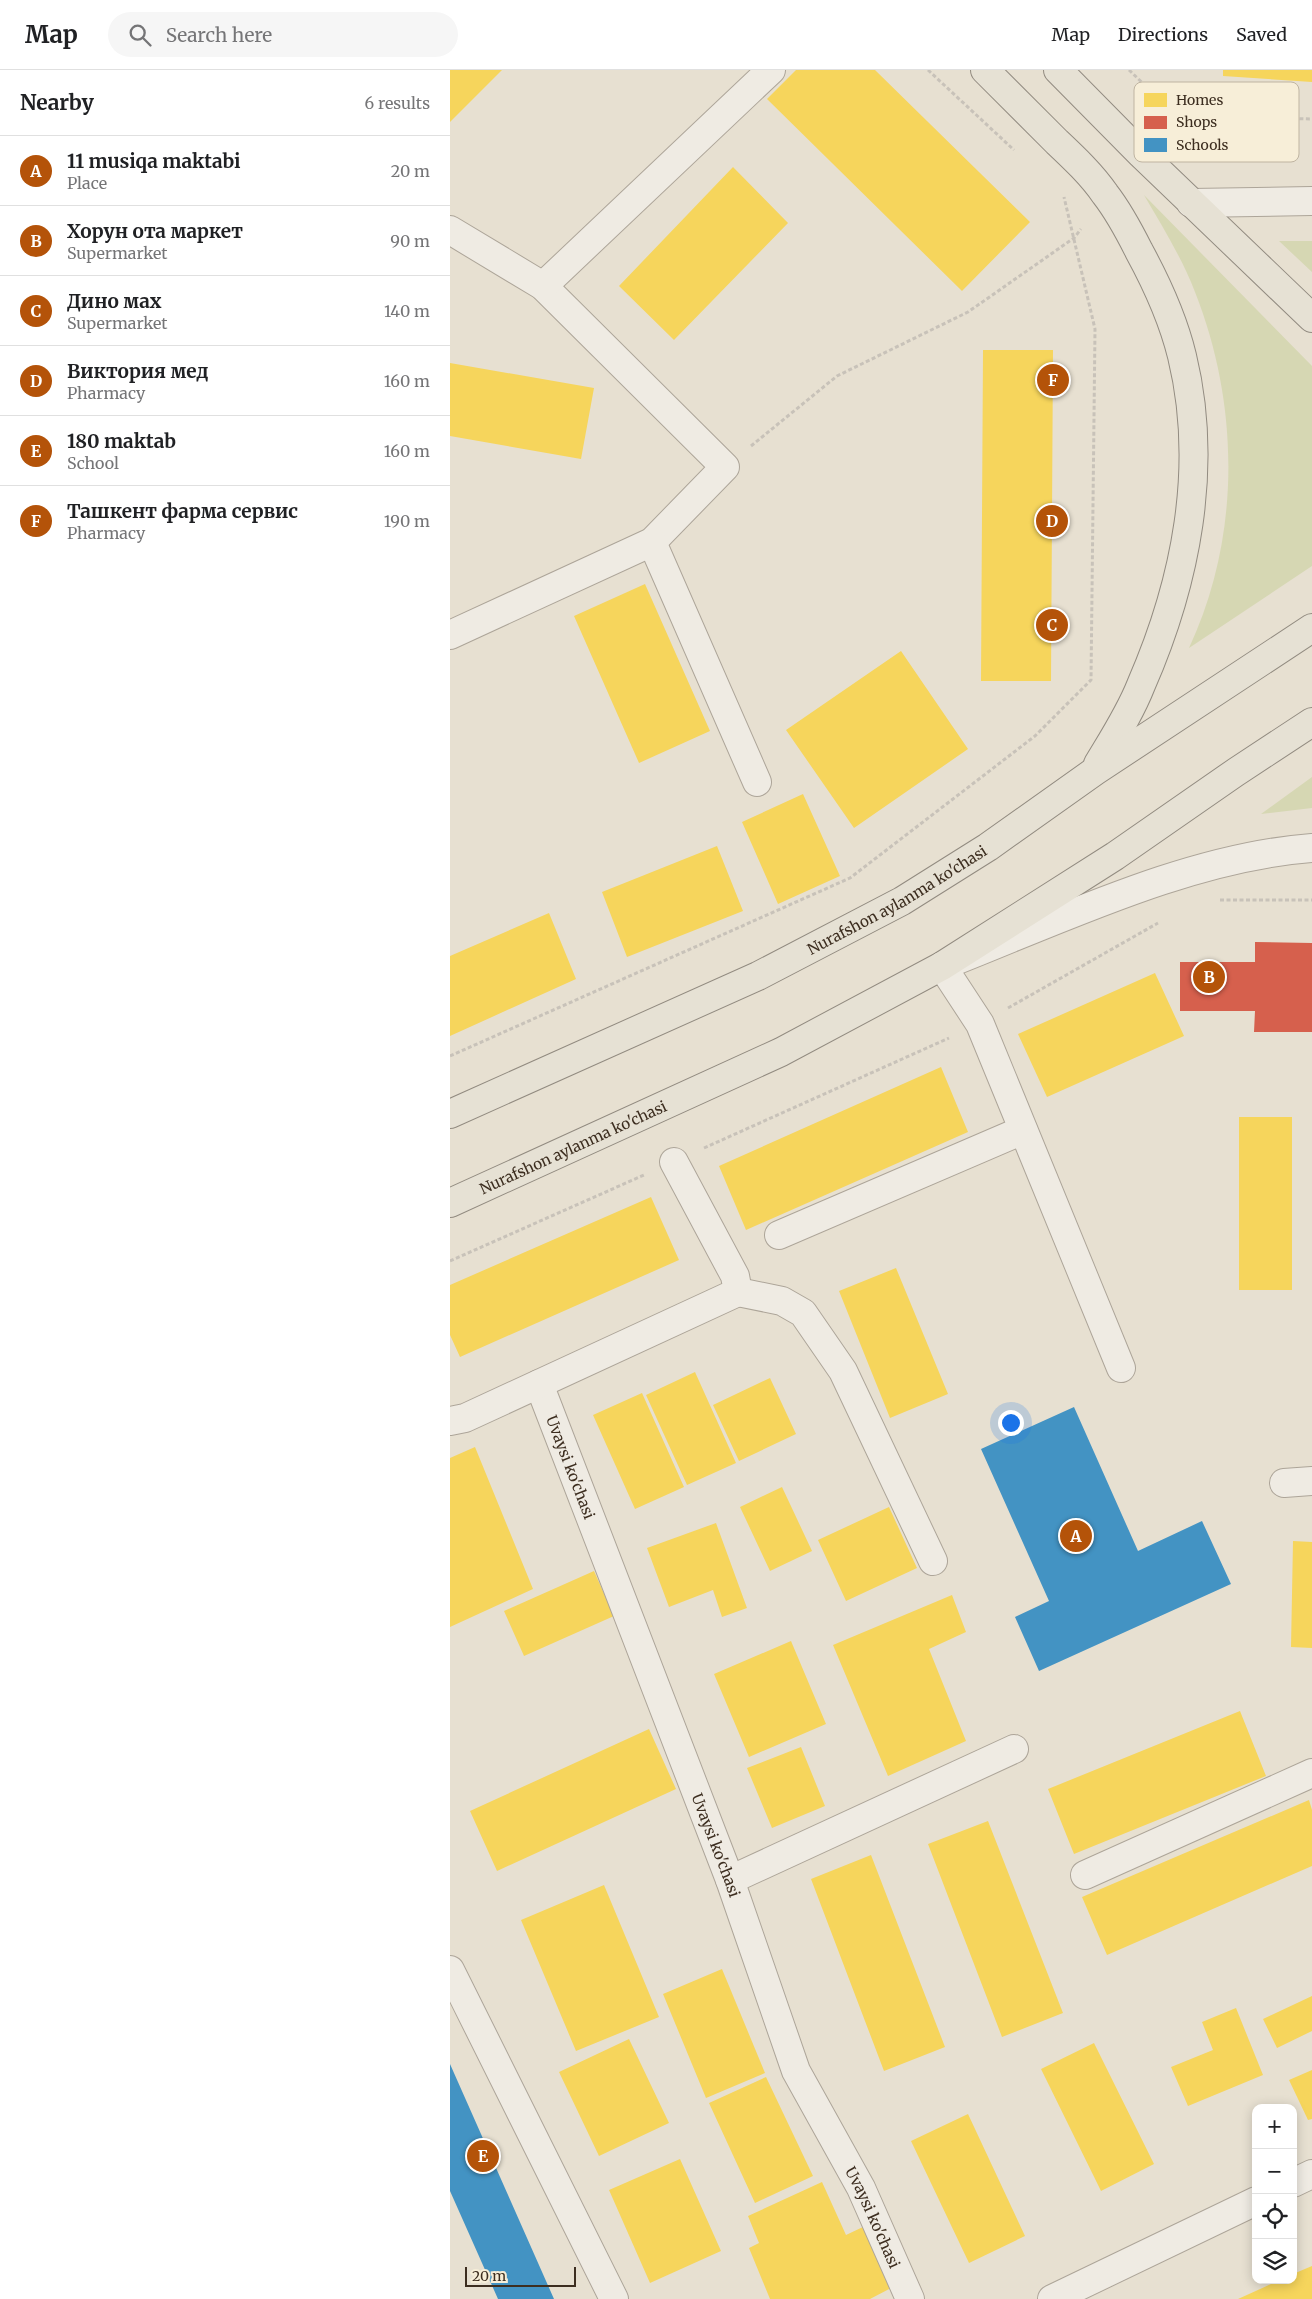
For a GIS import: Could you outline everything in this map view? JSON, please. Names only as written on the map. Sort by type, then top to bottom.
[{"type":"main road","points":[[985,70],[1089,174],[1124,221],[1166,306],[1182,355],[1191,405],[1193,486],[1188,535],[1176,583],[1141,686],[1095,771]]},
{"type":"main road","points":[[1058,70],[1134,146]]},
{"type":"main road","points":[[1150,162],[1312,318]]},
{"type":"main road","name":"Nurafshon aylanma ko'chasi","points":[[450,1114],[758,976],[902,901],[988,847],[1095,771],[1312,628]]},
{"type":"main road","name":"Nurafshon aylanma ko'chasi","points":[[450,1203],[781,1052],[942,966],[1116,856],[1236,772],[1312,722]]},
{"type":"street","points":[[543,286],[771,70]]},
{"type":"street","points":[[1191,203],[1312,201]]},
{"type":"street","points":[[450,230],[543,286],[725,467],[652,542],[450,635]]},
{"type":"street","points":[[652,542],[757,782]]},
{"type":"street","points":[[1121,1368],[980,1024],[942,966],[1137,889],[1249,856],[1280,850],[1312,848]]},
{"type":"street","points":[[779,1235],[1023,1130]]},
{"type":"street","points":[[674,1162],[735,1276],[738,1292]]},
{"type":"street","points":[[450,1421],[465,1418],[738,1292],[782,1301],[803,1314],[843,1371],[933,1561]]},
{"type":"street","name":"Uvaysi ko'chasi","points":[[539,1384],[730,1880],[796,2071],[861,2188],[910,2299]]},
{"type":"street","points":[[1284,1483],[1312,1481]]},
{"type":"street","points":[[730,1880],[1014,1749]]},
{"type":"street","points":[[1085,1875],[1312,1773]]},
{"type":"street","points":[[450,1970],[614,2299]]},
{"type":"street","points":[[1297,2181],[1312,2174]]},
{"type":"street","points":[[1052,2299],[1252,2203]]},
{"type":"path","points":[[928,70],[1021,156]]},
{"type":"path","points":[[1128,70],[1141,82]]},
{"type":"path","points":[[1299,119],[1312,119]]},
{"type":"path","points":[[450,1056],[850,878],[1035,736],[1091,680],[1095,329],[1064,195]]},
{"type":"path","points":[[725,467],[837,376],[968,312],[1074,238],[1082,229]]},
{"type":"path","points":[[1210,900],[1312,900]]},
{"type":"path","points":[[450,1261],[980,1024],[1158,923]]},
{"type":"green space","points":[[1144,195],[1312,366],[1312,566],[1189,648],[1206,606],[1218,562],[1226,517],[1227,425],[1210,335],[1195,292],[1165,230]]},
{"type":"green space","points":[[1279,241],[1312,241],[1312,272]]},
{"type":"green space","points":[[1312,777],[1312,808],[1261,814]]},
{"type":"building: Homes","points":[[450,70],[502,70],[450,122]]},
{"type":"building: Homes","points":[[796,70],[875,70],[1030,222],[962,291],[767,99]]},
{"type":"building: Homes","points":[[1223,70],[1312,70],[1312,82],[1223,76]]},
{"type":"building: Homes","points":[[733,167],[788,223],[674,340],[619,286]]},
{"type":"building: Homes","points":[[983,350],[1053,350],[1051,681],[981,681]]},
{"type":"building: Homes","points":[[450,363],[594,388],[581,459],[450,436]]},
{"type":"building: Homes","points":[[645,584],[710,731],[639,763],[574,616]]},
{"type":"building: Homes","points":[[901,651],[968,749],[854,828],[786,730]]},
{"type":"building: Homes","points":[[803,794],[840,876],[778,904],[742,822]]},
{"type":"building: Homes","points":[[717,846],[743,911],[627,957],[602,892]]},
{"type":"building: Homes","points":[[549,913],[576,979],[450,1036],[450,956]]},
{"type":"building: Homes","points":[[1155,973],[1184,1036],[1047,1097],[1018,1034]]},
{"type":"building: Homes","points":[[941,1067],[968,1132],[746,1230],[719,1166]]},
{"type":"building: Homes","points":[[1239,1117],[1292,1117],[1292,1290],[1239,1290]]},
{"type":"building: Homes","points":[[651,1197],[679,1260],[460,1357],[450,1335],[450,1285]]},
{"type":"building: Homes","points":[[896,1268],[948,1394],[890,1418],[839,1291]]},
{"type":"building: Homes","points":[[695,1372],[736,1463],[687,1485],[646,1395]]},
{"type":"building: Homes","points":[[770,1378],[796,1434],[739,1461],[713,1405]]},
{"type":"building: Homes","points":[[642,1393],[684,1487],[635,1509],[593,1415]]},
{"type":"building: Homes","points":[[475,1447],[533,1589],[450,1627],[450,1458]]},
{"type":"building: Homes","points":[[782,1487],[812,1551],[770,1571],[740,1507]]},
{"type":"building: Homes","points":[[889,1507],[917,1568],[846,1601],[818,1540]]},
{"type":"building: Homes","points":[[716,1523],[747,1608],[722,1617],[713,1590],[669,1607],[647,1548]]},
{"type":"building: Homes","points":[[1293,1541],[1312,1542],[1312,1648],[1291,1647]]},
{"type":"building: Homes","points":[[594,1571],[614,1616],[524,1656],[504,1611]]},
{"type":"building: Homes","points":[[952,1595],[966,1632],[929,1649],[966,1741],[888,1776],[833,1645]]},
{"type":"building: Homes","points":[[791,1641],[826,1724],[749,1757],[714,1674]]},
{"type":"building: Homes","points":[[1240,1711],[1266,1776],[1074,1854],[1048,1789]]},
{"type":"building: Homes","points":[[649,1729],[676,1789],[497,1871],[470,1811]]},
{"type":"building: Homes","points":[[801,1747],[825,1806],[772,1828],[747,1768]]},
{"type":"building: Homes","points":[[1309,1800],[1312,1810],[1312,1866],[1107,1955],[1082,1897]]},
{"type":"building: Homes","points":[[988,1821],[1063,2013],[1002,2037],[928,1844]]},
{"type":"building: Homes","points":[[871,1855],[945,2047],[884,2071],[811,1879]]},
{"type":"building: Homes","points":[[604,1885],[659,2017],[576,2051],[521,1920]]},
{"type":"building: Homes","points":[[722,1969],[765,2073],[706,2098],[663,1994]]},
{"type":"building: Homes","points":[[1312,1996],[1312,2031],[1277,2048],[1263,2019]]},
{"type":"building: Homes","points":[[1236,2008],[1263,2075],[1188,2106],[1171,2067],[1213,2050],[1202,2022]]},
{"type":"building: Homes","points":[[629,2039],[669,2123],[599,2156],[559,2072]]},
{"type":"building: Homes","points":[[1094,2043],[1154,2164],[1101,2191],[1041,2069]]},
{"type":"building: Homes","points":[[1312,2070],[1312,2119],[1308,2120],[1289,2080]]},
{"type":"building: Homes","points":[[766,2077],[813,2176],[755,2203],[709,2103]]},
{"type":"building: Homes","points":[[968,2114],[1025,2236],[969,2263],[911,2141]]},
{"type":"building: Homes","points":[[680,2159],[721,2251],[650,2283],[609,2190]]},
{"type":"building: Homes","points":[[822,2182],[846,2235],[865,2226],[893,2287],[870,2299],[770,2299],[749,2248],[759,2243],[748,2216]]},
{"type":"building: Homes","points":[[1312,2266],[1312,2299],[1238,2299],[1271,2284],[1297,2284],[1297,2272]]},
{"type":"building: Shops","points":[[1255,942],[1312,943],[1312,1032],[1254,1032],[1255,1011],[1180,1011],[1180,962],[1255,962]]},
{"type":"building: Schools","points":[[1074,1407],[1138,1551],[1202,1521],[1231,1584],[1039,1671],[1015,1617],[1049,1601],[981,1449]]},
{"type":"building: Schools","points":[[450,2064],[554,2299],[498,2299],[450,2191]]},
{"type":"place","name":"Ташкент фарма сервис","points":[[1053,380]]},
{"type":"place","name":"Виктория мед","points":[[1052,521]]},
{"type":"place","name":"Дино мах","points":[[1052,625]]},
{"type":"place","name":"Хорун ота маркет","points":[[1209,977]]},
{"type":"place","name":"11 musiqa maktabi","points":[[1076,1536]]},
{"type":"place","name":"180 maktab","points":[[483,2156]]}]
